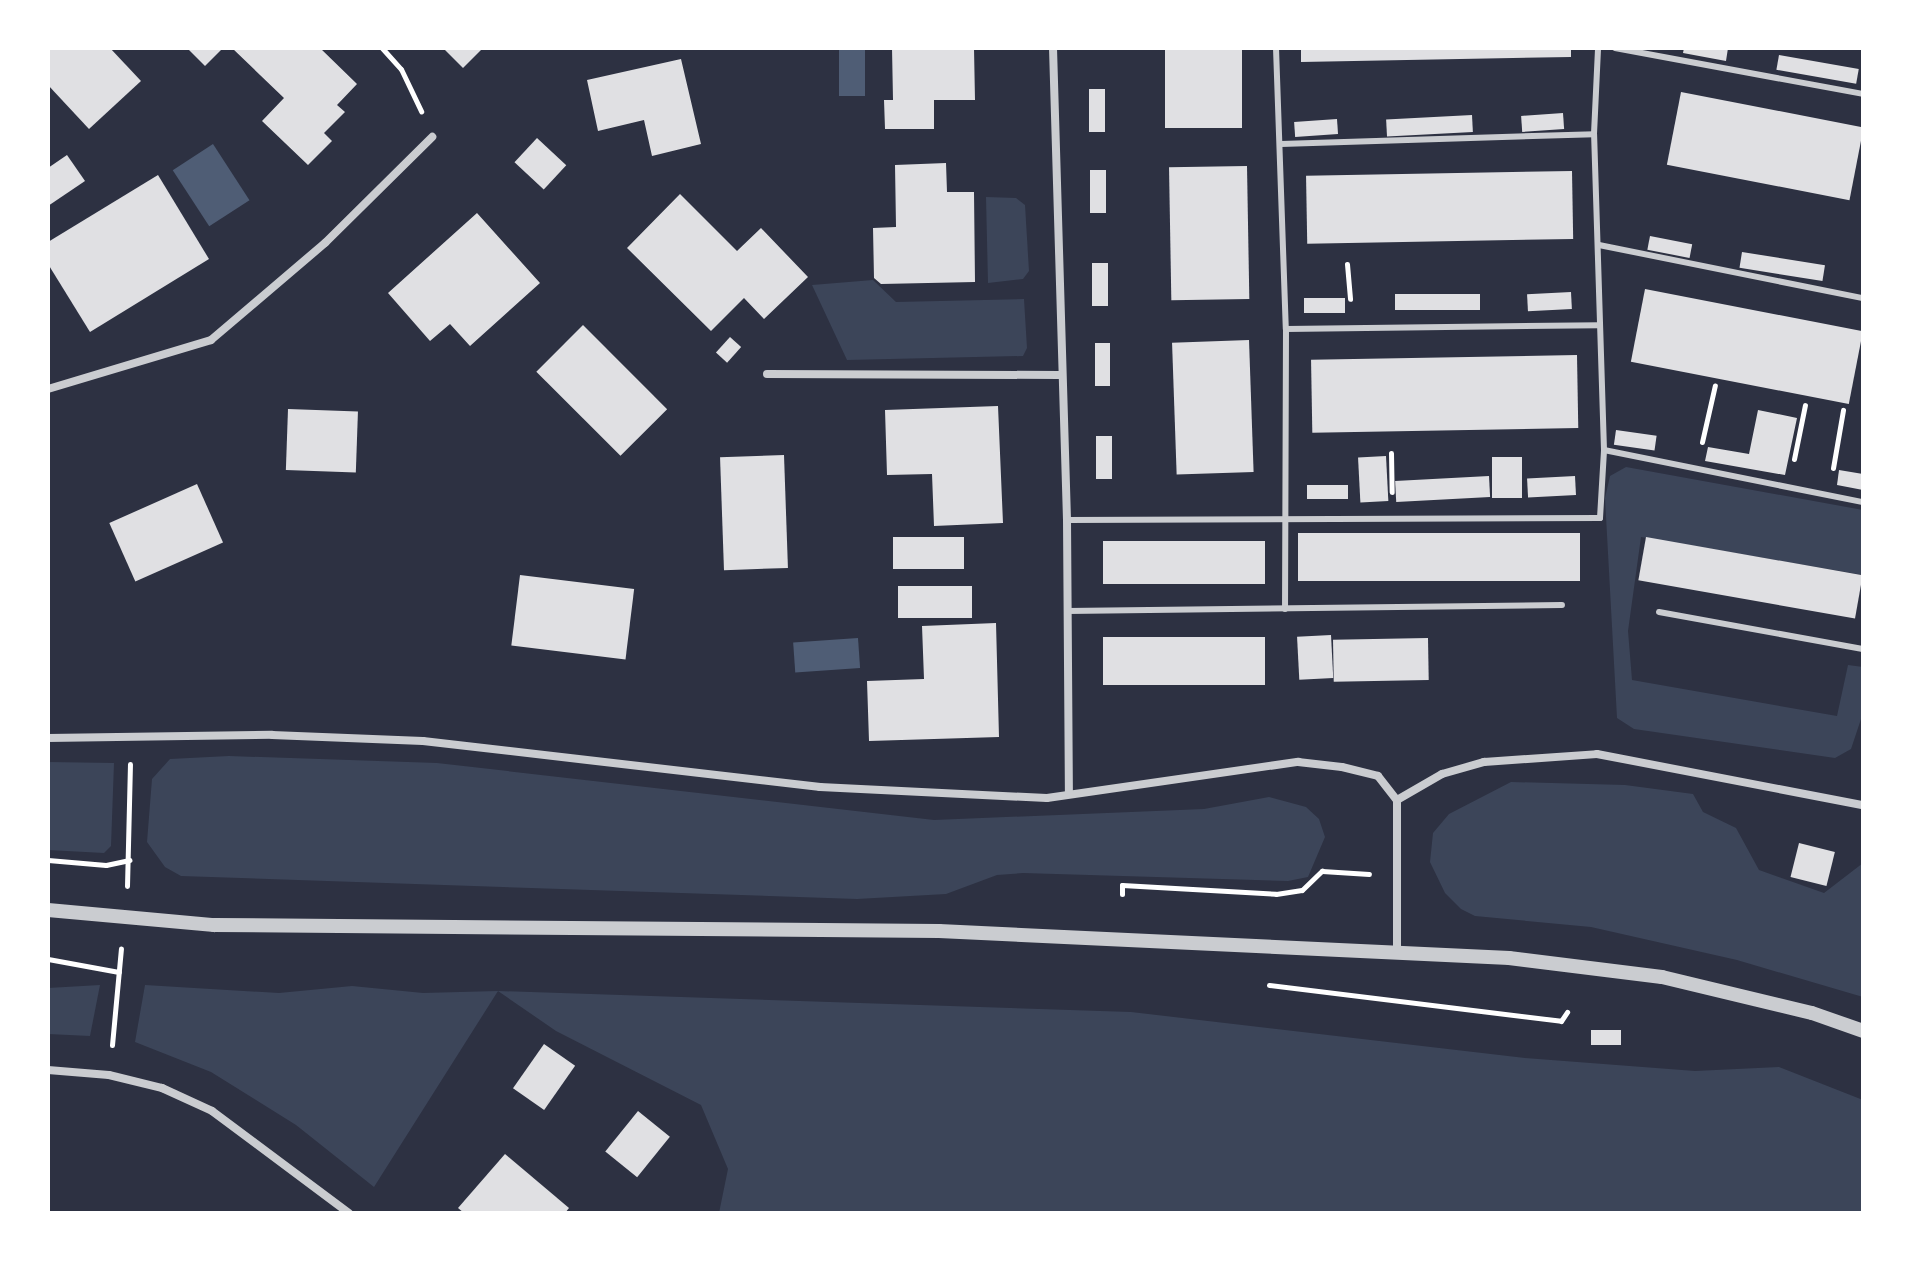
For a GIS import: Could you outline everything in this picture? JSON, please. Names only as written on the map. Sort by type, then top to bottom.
[{"type":"street","points":[[1053,48],[1059,375],[1067,520],[1069,792]]},
{"type":"street","points":[[48,389],[211,340],[325,243],[432,137]]},
{"type":"street","points":[[767,374],[1059,375]]},
{"type":"street","points":[[48,738],[272,735],[423,741],[820,787],[1047,798],[1069,792],[1298,762],[1378,776],[1397,800],[1397,951]]},
{"type":"street","points":[[1397,800],[1442,774],[1484,762],[1597,754],[1863,805]]},
{"type":"street","points":[[48,910],[214,925],[939,931],[1397,951],[1611,967],[1744,994],[1863,1031]]},
{"type":"street","points":[[48,1070],[109,1075],[162,1088],[212,1111],[349,1213]]},
{"type":"lane","points":[[1276,48],[1286,329],[1285,609]]},
{"type":"lane","points":[[1067,520],[1600,518],[1604,450],[1594,134],[1598,48]]},
{"type":"lane","points":[[1615,48],[1863,94]]},
{"type":"lane","points":[[1281,144],[1594,134]]},
{"type":"lane","points":[[1599,245],[1863,298]]},
{"type":"lane","points":[[1286,329],[1599,325]]},
{"type":"lane","points":[[1604,450],[1863,502]]},
{"type":"lane","points":[[1067,611],[1562,605]]},
{"type":"lane","points":[[1659,612],[1863,649]]},
{"type":"path","points":[[382,48],[413,90],[432,137]]},
{"type":"path","points":[[1696,469],[1715,385]]},
{"type":"path","points":[[1789,488],[1805,405]]},
{"type":"path","points":[[1828,496],[1843,410]]},
{"type":"path","points":[[1391,453],[1393,517]]},
{"type":"path","points":[[109,1075],[129,860],[130,739]]},
{"type":"path","points":[[48,860],[106,865],[129,860]]},
{"type":"path","points":[[1122,894],[1122,885],[1276,894],[1302,890],[1322,871],[1397,876]]},
{"type":"path","points":[[48,959],[119,972]]},
{"type":"path","points":[[1269,985],[1561,1021],[1567,1012]]},
{"type":"shaded area","points":[[839,48],[865,48],[865,96],[839,96]]},
{"type":"shaded area","points":[[213,144],[249,200],[209,226],[173,170]]},
{"type":"shaded area","points":[[986,197],[1016,198],[1025,205],[1029,271],[1023,279],[988,283]]},
{"type":"shaded area","points":[[873,280],[896,302],[1024,299],[1027,348],[1023,356],[847,360],[812,285]]},
{"type":"shaded area","points":[[1626,467],[1863,510],[1863,575],[1641,537],[1628,631],[1632,680],[1837,716],[1848,665],[1863,667],[1863,713],[1851,749],[1835,758],[1634,729],[1617,718],[1605,498],[1610,476]]},
{"type":"shaded area","points":[[858,638],[860,668],[795,672],[793,643]]},
{"type":"shaded area","points":[[229,756],[437,763],[934,820],[1204,809],[1269,797],[1306,807],[1319,819],[1325,837],[1308,877],[1288,881],[1023,873],[997,875],[946,894],[857,899],[181,876],[165,867],[147,842],[152,779],[170,759]]},
{"type":"shaded area","points":[[48,762],[114,763],[111,846],[104,853],[48,850]]},
{"type":"shaded area","points":[[1511,782],[1625,785],[1693,794],[1703,812],[1736,828],[1759,870],[1824,893],[1863,863],[1863,997],[1737,960],[1591,927],[1475,916],[1461,909],[1445,893],[1430,862],[1433,833],[1449,814]]},
{"type":"shaded area","points":[[100,985],[90,1036],[48,1034],[48,988]]},
{"type":"shaded area","points":[[145,985],[279,993],[352,986],[423,993],[498,991],[374,1187],[296,1125],[211,1072],[135,1042]]},
{"type":"shaded area","points":[[498,991],[1131,1012],[1525,1058],[1695,1071],[1779,1067],[1863,1100],[1863,1213],[719,1213],[728,1169],[701,1105],[556,1031]]},
{"type":"building","points":[[48,48],[110,48],[141,81],[89,129],[48,85]]},
{"type":"building","points":[[187,48],[223,48],[205,66]]},
{"type":"building","points":[[232,48],[320,48],[357,84],[337,105],[345,112],[324,133],[332,141],[308,165],[262,121],[284,98]]},
{"type":"building","points":[[443,48],[483,48],[463,68]]},
{"type":"building","points":[[892,48],[974,48],[975,100],[934,100],[934,129],[885,129],[884,100],[893,100]]},
{"type":"building","points":[[1165,48],[1242,48],[1242,128],[1165,128]]},
{"type":"building","points":[[1301,48],[1571,48],[1571,57],[1301,62]]},
{"type":"building","points":[[1684,48],[1728,48],[1726,61],[1683,53]]},
{"type":"building","points":[[1779,55],[1859,69],[1856,84],[1776,70]]},
{"type":"building","points":[[681,59],[701,144],[652,156],[644,120],[598,131],[587,80]]},
{"type":"building","points":[[1089,89],[1105,89],[1105,132],[1089,132]]},
{"type":"building","points":[[1681,92],[1863,127],[1849,200],[1667,165]]},
{"type":"building","points":[[1563,113],[1564,129],[1522,132],[1521,116]]},
{"type":"building","points":[[1472,115],[1473,132],[1387,136],[1386,120]]},
{"type":"building","points":[[1337,119],[1338,134],[1295,137],[1294,122]]},
{"type":"building","points":[[537,138],[566,165],[544,189],[514,162]]},
{"type":"building","points":[[67,155],[85,181],[48,206],[48,168]]},
{"type":"building","points":[[946,163],[947,192],[974,192],[975,282],[881,284],[874,278],[873,228],[896,227],[895,165]]},
{"type":"building","points":[[1247,166],[1249,299],[1171,300],[1169,167]]},
{"type":"building","points":[[1090,170],[1106,170],[1106,213],[1090,213]]},
{"type":"building","points":[[1572,171],[1573,239],[1307,244],[1306,176]]},
{"type":"building","points":[[158,175],[209,259],[90,332],[48,264],[48,242]]},
{"type":"building","points":[[680,194],[737,251],[761,228],[808,277],[764,319],[744,298],[711,331],[627,248]]},
{"type":"building","points":[[477,213],[540,283],[470,346],[450,324],[430,341],[388,293]]},
{"type":"building","points":[[1650,236],[1692,244],[1690,258],[1647,250]]},
{"type":"building","points":[[1742,252],[1825,265],[1822,281],[1739,268]]},
{"type":"building","points":[[1092,263],[1108,263],[1108,306],[1092,306]]},
{"type":"building","points":[[1645,289],[1863,331],[1849,404],[1631,362]]},
{"type":"building","points":[[1571,292],[1572,309],[1528,311],[1527,294]]},
{"type":"building","points":[[1395,294],[1480,294],[1480,310],[1395,310]]},
{"type":"building","points":[[1304,298],[1345,298],[1345,313],[1304,313]]},
{"type":"building","points":[[583,325],[667,409],[620,456],[536,372]]},
{"type":"building","points":[[730,337],[741,347],[727,363],[716,353]]},
{"type":"building","points":[[1249,340],[1254,472],[1177,475],[1172,343]]},
{"type":"building","points":[[1095,343],[1110,343],[1110,386],[1095,386]]},
{"type":"building","points":[[1577,355],[1578,428],[1312,433],[1311,360]]},
{"type":"building","points":[[998,406],[1003,523],[934,526],[932,474],[887,475],[885,410]]},
{"type":"building","points":[[288,409],[358,411],[356,472],[286,470]]},
{"type":"building","points":[[1758,410],[1797,418],[1785,475],[1705,461],[1708,447],[1749,454]]},
{"type":"building","points":[[1616,430],[1657,436],[1655,451],[1614,445]]},
{"type":"building","points":[[1096,436],[1112,436],[1112,479],[1096,479]]},
{"type":"building","points":[[784,455],[788,568],[724,570],[720,457]]},
{"type":"building","points":[[1386,456],[1388,501],[1360,502],[1358,457]]},
{"type":"building","points":[[1492,457],[1522,457],[1522,498],[1492,498]]},
{"type":"building","points":[[1839,470],[1863,474],[1863,490],[1837,485]]},
{"type":"building","points":[[1489,476],[1490,497],[1396,502],[1395,481]]},
{"type":"building","points":[[1575,476],[1576,495],[1528,497],[1527,479]]},
{"type":"building","points":[[197,484],[223,542],[135,582],[109,523]]},
{"type":"building","points":[[1307,485],[1348,485],[1348,499],[1307,499]]},
{"type":"building","points":[[1298,533],[1580,533],[1580,581],[1298,581]]},
{"type":"building","points":[[893,537],[964,537],[964,569],[893,569]]},
{"type":"building","points":[[1646,537],[1863,575],[1855,619],[1638,580]]},
{"type":"building","points":[[1103,541],[1265,541],[1265,584],[1103,584]]},
{"type":"building","points":[[520,575],[634,589],[625,659],[511,645]]},
{"type":"building","points":[[898,586],[972,586],[972,618],[898,618]]},
{"type":"building","points":[[996,623],[999,737],[869,741],[867,681],[924,679],[922,626]]},
{"type":"building","points":[[1331,635],[1333,678],[1299,680],[1297,637]]},
{"type":"building","points":[[1103,637],[1265,637],[1265,685],[1103,685]]},
{"type":"building","points":[[1428,638],[1429,680],[1334,682],[1333,640]]},
{"type":"building","points":[[1799,843],[1835,852],[1826,886],[1791,877]]},
{"type":"building","points":[[1591,1030],[1621,1030],[1621,1045],[1591,1045]]},
{"type":"building","points":[[544,1044],[575,1066],[544,1110],[513,1088]]},
{"type":"building","points":[[638,1111],[670,1137],[637,1177],[605,1151]]},
{"type":"building","points":[[505,1154],[569,1208],[565,1213],[464,1213],[458,1208]]}]
